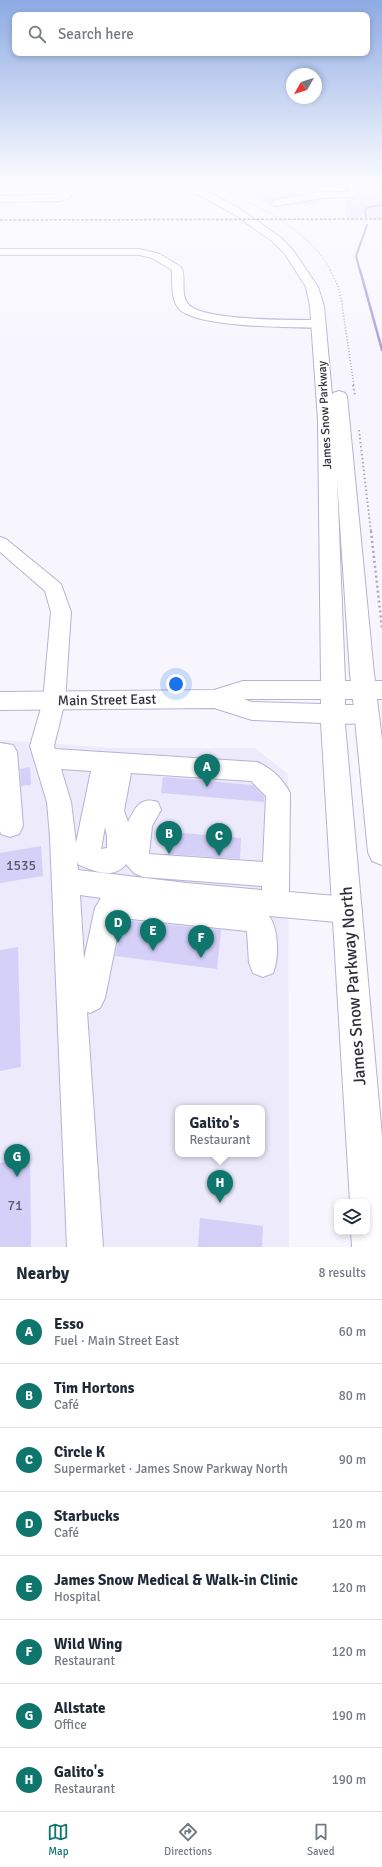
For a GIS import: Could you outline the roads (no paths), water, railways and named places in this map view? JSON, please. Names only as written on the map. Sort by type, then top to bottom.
[{"type":"main road","name":"James Snow Parkway","points":[[273,238],[289,252],[312,287],[317,306],[326,420],[333,634],[334,719]]},
{"type":"main road","name":"James Snow Parkway","points":[[289,238],[303,251],[314,266],[325,291],[334,347],[374,702]]},
{"type":"main road","name":"Main Street East","points":[[0,701],[214,699],[243,690],[333,690],[374,702]]},
{"type":"main road","name":"Main Street East","points":[[214,699],[252,711],[334,719]]},
{"type":"main road","points":[[374,702],[371,740],[382,852]]},
{"type":"main road","name":"James Snow Parkway North","points":[[334,719],[372,1247]]},
{"type":"street","points":[[0,252],[139,252],[156,256],[177,268],[180,298],[185,308],[195,314],[214,319],[319,324]]},
{"type":"street","points":[[0,543],[54,588],[61,612],[54,701],[42,746],[59,802],[62,828],[85,1247]]},
{"type":"street","name":"Main Street East","points":[[334,719],[374,702]]},
{"type":"street","points":[[0,752],[5,752],[10,826]]},
{"type":"street","points":[[45,758],[257,772],[278,793],[275,904]]},
{"type":"street","points":[[113,763],[112,811],[120,836],[120,852],[112,861],[100,861],[88,857],[88,847],[113,763]]},
{"type":"street","points":[[150,810],[140,824],[136,858],[143,865],[276,875]]},
{"type":"street","points":[[62,828],[88,847]]},
{"type":"street","points":[[66,881],[187,896],[348,910]]},
{"type":"street","points":[[90,998],[108,908],[114,904],[255,920],[261,928],[263,963]]},
{"type":"waterway","points":[[360,271],[356,256],[362,238]]},
{"type":"waterway","points":[[360,270],[382,350]]},
{"type":"place","name":"Esso","points":[[207,787]]},
{"type":"place","name":"Tim Hortons","points":[[169,854]]},
{"type":"place","name":"Circle K","points":[[219,856]]},
{"type":"place","name":"Starbucks","points":[[118,943]]},
{"type":"place","name":"James Snow Medical & Walk-in Clinic","points":[[153,951]]},
{"type":"place","name":"Wild Wing","points":[[201,958]]},
{"type":"place","name":"Allstate","points":[[17,1177]]},
{"type":"place","name":"Galito's","points":[[220,1203]]}]
